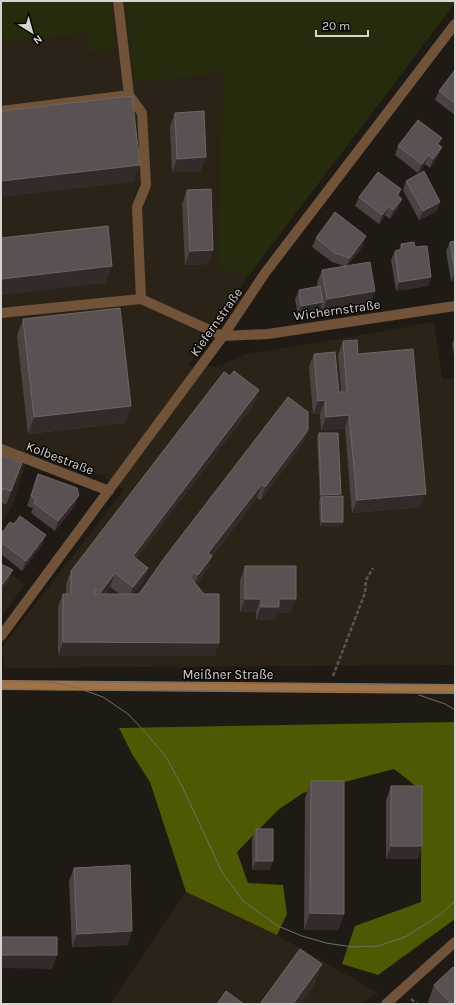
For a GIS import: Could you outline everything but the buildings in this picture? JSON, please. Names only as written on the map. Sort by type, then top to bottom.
[{"type":"main road","name":"Meißner Straße","points":[[1,686],[455,689]]},
{"type":"street","points":[[118,1],[129,95],[142,113],[146,185],[137,207],[141,299]]},
{"type":"street","name":"Kiefernstraße","points":[[1,636],[110,491],[223,336],[265,273],[455,24]]},
{"type":"street","points":[[1,111],[129,95]]},
{"type":"street","points":[[1,313],[141,299],[223,336]]},
{"type":"street","name":"Wichernstraße","points":[[223,336],[268,334],[455,306]]},
{"type":"street","name":"Kolbestraße","points":[[1,449],[110,491]]},
{"type":"street","points":[[386,1004],[455,942]]},
{"type":"path","points":[[328,688],[365,593],[366,580],[372,568]]},
{"type":"shaded area","points":[[1,1],[455,1],[455,3],[249,275],[187,367],[220,366],[246,354],[434,322],[442,379],[455,378],[455,665],[5,668],[1,648],[124,490],[103,476],[31,447],[12,507],[1,524]]},
{"type":"shaded area","points":[[1,569],[25,584],[1,618]]},
{"type":"shaded area","points":[[186,892],[277,935],[377,992],[362,1004],[110,1004]]},
{"type":"green space","points":[[1,1],[110,1],[115,49],[89,52],[86,33],[4,42]]},
{"type":"green space","points":[[126,1],[455,1],[455,3],[249,275],[218,268],[223,73],[134,82]]},
{"type":"green space","points":[[455,722],[455,919],[378,975],[342,964],[355,926],[421,902],[421,790],[394,769],[303,793],[278,810],[237,852],[248,883],[283,885],[287,914],[277,935],[186,892],[150,782],[132,754],[119,728]]},
{"type":"tram line","points":[[1,682],[55,682]]},
{"type":"tram line","points":[[49,682],[72,686],[103,697],[128,714],[146,733],[166,757],[182,786],[222,872],[243,901],[278,926],[302,936],[326,943],[353,947],[378,946],[407,936],[441,914],[455,901]]},
{"type":"tram line","points":[[71,682],[455,685]]},
{"type":"tram line","points":[[1,689],[71,690]]},
{"type":"tram line","points":[[91,690],[455,692]]},
{"type":"tram line","points":[[419,695],[445,704],[455,710]]}]
